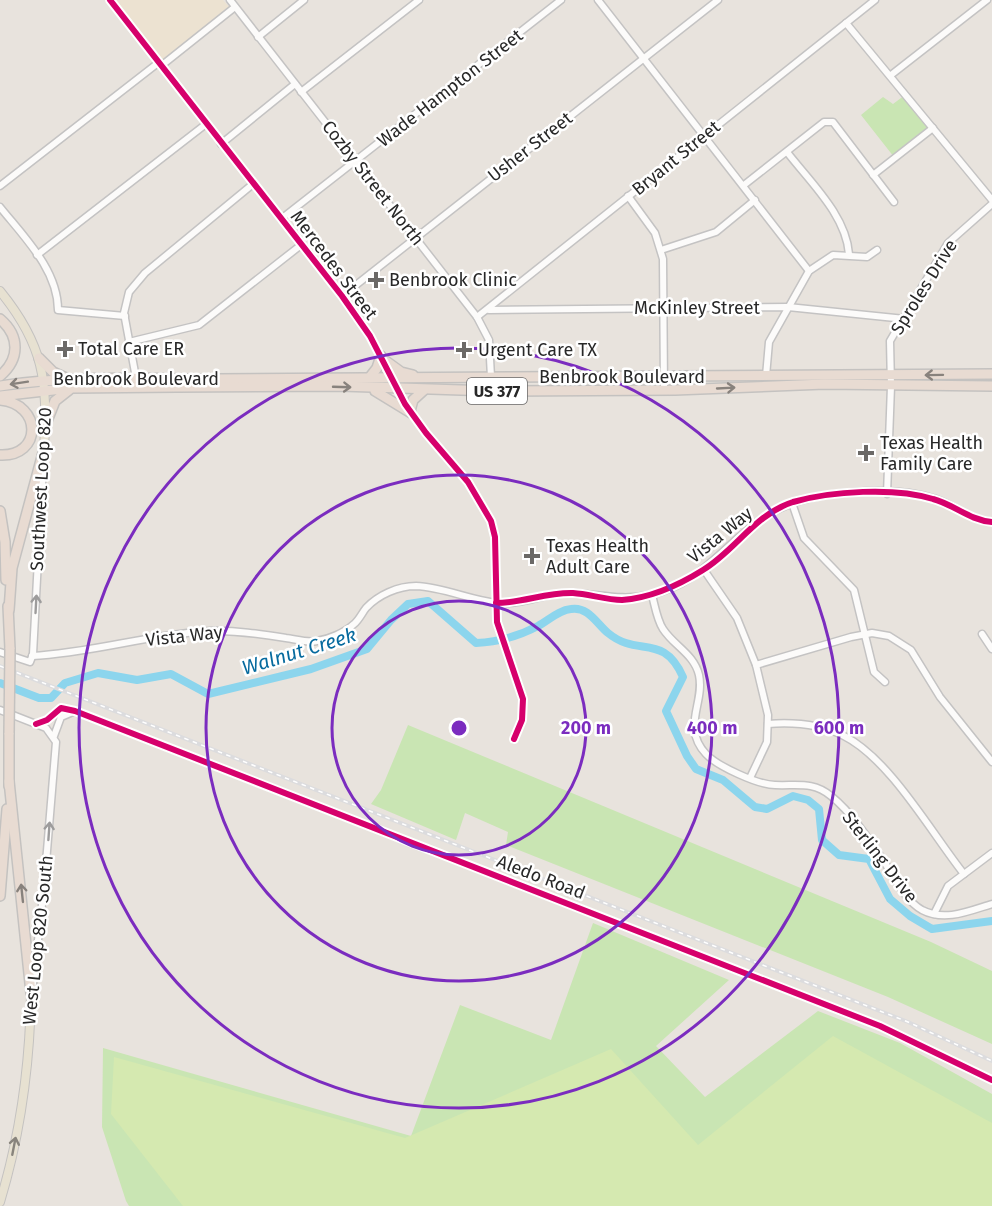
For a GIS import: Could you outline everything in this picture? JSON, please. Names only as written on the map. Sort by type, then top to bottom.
[{"type":"highway","points":[[0,319],[14,336],[15,345],[14,359],[0,376]]},
{"type":"highway","points":[[39,358],[61,377],[80,381]]},
{"type":"highway","points":[[370,377],[382,358],[401,372],[424,378]]},
{"type":"highway","name":"Benbrook Boulevard","points":[[0,398],[71,388],[370,377],[992,374]]},
{"type":"highway","name":"Benbrook Boulevard","points":[[0,386],[44,379],[80,381],[136,378],[398,390],[664,390],[825,384],[992,386]]},
{"type":"highway","points":[[45,426],[55,401],[71,388]]},
{"type":"highway","points":[[370,388],[410,412],[413,400],[424,390]]},
{"type":"highway","points":[[0,398],[15,402],[24,409],[31,419],[32,431],[26,447],[10,455],[0,455]]},
{"type":"highway","points":[[9,610],[14,558],[44,449]]},
{"type":"highway","points":[[0,511],[5,542],[10,649],[9,781],[0,896]]},
{"type":"highway","points":[[9,781],[31,993]]},
{"type":"main road","name":"Southwest Loop 820","points":[[0,291],[18,313],[39,358],[45,391],[44,449]]},
{"type":"main road","name":"West Loop 820 South","points":[[0,1202],[19,1116],[31,1020],[31,993]]},
{"type":"street","name":"Mercedes Street","points":[[110,0],[342,296],[382,358],[410,412],[468,482],[491,521],[495,537],[496,603]]},
{"type":"street","name":"Cozby Street North","points":[[230,0],[477,317],[489,340],[491,377]]},
{"type":"street","points":[[258,37],[304,0]]},
{"type":"street","points":[[301,92],[419,0]]},
{"type":"street","name":"Wade Hampton Street","points":[[281,219],[561,0]]},
{"type":"street","points":[[598,0],[809,271]]},
{"type":"street","name":"Usher Street","points":[[342,296],[718,0]]},
{"type":"street","name":"Bryant Street","points":[[477,317],[489,310],[628,196],[875,0]]},
{"type":"street","points":[[891,75],[987,0]]},
{"type":"street","points":[[0,186],[235,7]]},
{"type":"street","points":[[846,22],[992,202]]},
{"type":"street","points":[[221,144],[296,84]]},
{"type":"street","points":[[744,185],[824,122],[829,121],[894,202]]},
{"type":"street","points":[[37,255],[206,124]]},
{"type":"street","points":[[873,175],[933,129]]},
{"type":"street","points":[[787,152],[840,222],[847,237],[849,254]]},
{"type":"street","points":[[136,378],[125,316],[129,292],[144,273],[253,184]]},
{"type":"street","points":[[628,196],[655,233],[661,250],[664,390]]},
{"type":"street","points":[[661,250],[716,232],[755,200]]},
{"type":"street","name":"Sproles Drive","points":[[887,494],[891,386],[889,346],[948,243],[992,202]]},
{"type":"street","points":[[0,207],[54,281],[58,310],[125,316]]},
{"type":"street","points":[[129,342],[199,325],[301,245]]},
{"type":"street","points":[[766,376],[769,342],[809,271],[833,255],[849,254],[867,257],[877,250]]},
{"type":"street","name":"McKinley Street","points":[[489,310],[788,307],[904,319]]},
{"type":"street","name":"Southwest Loop 820","points":[[31,659],[44,449]]},
{"type":"street","name":"Vista Way","points":[[31,659],[120,643],[209,631],[240,631],[314,642],[339,634],[354,624],[385,592],[416,586],[496,603],[517,603],[572,593],[622,600],[652,595],[704,570],[753,526],[792,502],[862,491],[933,498],[971,518],[992,522]]},
{"type":"street","points":[[792,502],[804,538],[854,590],[874,672],[885,682]]},
{"type":"street","points":[[704,570],[737,618],[756,665],[768,724],[767,742],[750,778]]},
{"type":"street","name":"Sterling Drive","points":[[652,595],[662,628],[687,653],[699,676],[700,689],[694,715],[697,739],[704,752],[716,763],[750,778],[776,786],[807,785],[832,797],[875,848],[912,903],[934,914],[968,913],[992,904]]},
{"type":"street","points":[[496,603],[497,622],[521,691],[523,711],[514,739]]},
{"type":"street","points":[[756,665],[865,634],[889,636],[911,650],[940,697],[992,762]]},
{"type":"street","points":[[982,634],[992,649]]},
{"type":"street","points":[[0,652],[31,659]]},
{"type":"street","points":[[36,724],[47,720],[61,708],[75,711]]},
{"type":"street","points":[[0,710],[36,724],[54,736],[61,717],[75,711]]},
{"type":"street","name":"Aledo Road","points":[[75,711],[880,1026],[992,1080]]},
{"type":"street","points":[[768,724],[799,722],[843,735],[861,747],[922,815],[964,874]]},
{"type":"street","name":"West Loop 820 South","points":[[31,993],[44,887],[54,736]]},
{"type":"street","points":[[934,914],[948,886],[992,853]]},
{"type":"shaded area","points":[[116,0],[223,0],[230,8],[163,60]]},
{"type":"green space","points":[[905,95],[931,128],[894,157],[861,115],[883,97],[893,104]]},
{"type":"green space","points":[[408,725],[931,942],[992,971],[992,1044],[888,997],[506,845],[508,832],[465,813],[456,840],[371,804],[381,790]]},
{"type":"green space","points":[[593,923],[729,980],[656,1046],[705,1097],[818,1011],[900,1043],[992,1094],[992,1206],[129,1206],[102,1127],[103,1048],[411,1136],[460,1005],[551,1040]]},
{"type":"green space","points":[[833,1036],[992,1123],[992,1206],[183,1206],[111,1114],[114,1057],[405,1138],[611,1049],[698,1145]]},
{"type":"waterway","name":"Walnut Creek","points":[[0,683],[39,698],[51,698],[65,683],[98,673],[137,680],[171,674],[208,694],[311,669],[367,649],[408,604],[428,601],[476,643],[516,636],[562,611],[582,610],[619,640],[658,650],[675,663],[683,677],[666,711],[687,756],[696,769],[723,780],[755,807],[767,809],[793,796],[808,800],[819,809],[822,840],[839,855],[869,859],[890,899],[910,916],[932,929],[992,921]]},
{"type":"railway","points":[[0,666],[908,1022],[992,1061]]},
{"type":"cycle path","points":[[110,0],[342,296],[370,336],[405,404],[426,433],[468,482],[491,521],[495,537],[497,622],[523,699],[522,720],[514,739]]},
{"type":"cycle path","points":[[496,603],[563,593],[622,600],[654,594],[703,570],[767,515],[793,502],[826,495],[863,492],[918,495],[941,502],[984,521],[992,522]]},
{"type":"cycle path","points":[[36,724],[47,720],[61,708],[75,711],[880,1026],[992,1080]]},
{"type":"place","name":"Benbrook Clinic","points":[[376,280]]},
{"type":"place","name":"Total Care ER","points":[[65,349]]},
{"type":"place","name":"Urgent Care TX","points":[[464,350]]},
{"type":"place","name":"Texas Health Family Care","points":[[866,453]]},
{"type":"place","name":"Texas Health Adult Care","points":[[532,556]]}]
